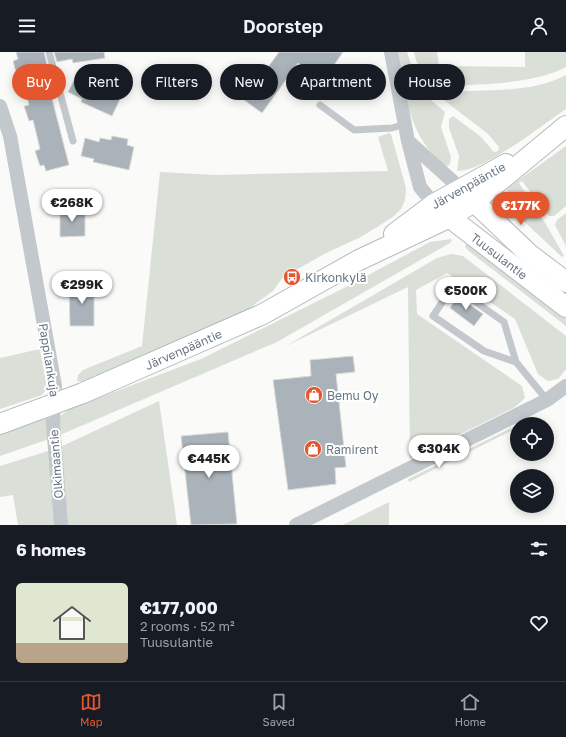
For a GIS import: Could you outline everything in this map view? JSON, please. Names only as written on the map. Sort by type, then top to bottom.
[{"type":"main road","name":"Järvenpääntie","points":[[0,424],[83,393],[263,314],[359,260],[448,218],[467,195],[543,144],[566,126]]},
{"type":"main road","name":"Järvenpääntie","points":[[359,260],[434,204],[467,195]]},
{"type":"main road","name":"Tuusulantie","points":[[467,195],[529,254],[566,282]]},
{"type":"main road","name":"Tuusulantie","points":[[434,204],[448,218],[566,307]]},
{"type":"street","points":[[391,52],[408,141],[420,187],[434,204]]},
{"type":"street","name":"Pappilankuja","points":[[0,106],[10,136],[55,386],[55,403]]},
{"type":"street","points":[[408,141],[467,195]]},
{"type":"street","points":[[296,525],[547,400],[566,386]]},
{"type":"street","name":"Olkimaantie","points":[[55,403],[53,424],[61,525]]},
{"type":"lane","points":[[49,52],[73,141]]},
{"type":"lane","points":[[320,105],[354,130],[392,128],[405,124]]},
{"type":"lane","points":[[516,362],[484,351],[433,316],[453,286],[504,322],[516,362],[547,400]]},
{"type":"shaded area","points":[[398,52],[407,52],[411,64],[400,64]]},
{"type":"shaded area","points":[[414,52],[437,52],[439,64],[418,64]]},
{"type":"shaded area","points":[[525,52],[566,52],[566,67],[553,73],[518,81],[465,85],[465,66],[525,67]]},
{"type":"shaded area","points":[[566,75],[566,109],[497,156],[469,169],[457,171],[459,156],[449,128],[449,119],[453,116],[480,136],[494,152],[498,151],[499,147],[488,134],[444,100],[465,100],[465,91],[507,90],[552,81]]},
{"type":"shaded area","points":[[406,100],[431,100],[445,112],[441,127],[451,157],[450,164],[446,167],[431,152],[420,137]]},
{"type":"shaded area","points":[[389,133],[391,134],[406,188],[405,200],[401,209],[393,217],[361,237],[326,253],[296,270],[286,273],[273,291],[248,309],[148,357],[83,382],[77,381],[78,375],[83,370],[142,346],[160,172],[216,175],[388,171],[378,137]]},
{"type":"shaded area","points":[[566,146],[566,206],[554,216],[549,216],[522,181],[519,183],[547,226],[564,256],[562,257],[515,213],[505,206],[505,200],[510,186]]},
{"type":"shaded area","points":[[566,213],[566,246],[555,225],[557,220]]},
{"type":"shaded area","points":[[452,240],[450,243],[277,342],[60,435],[58,418],[69,409],[201,359],[344,288],[430,242]]},
{"type":"shaded area","points":[[466,244],[477,249],[557,311],[566,319],[566,326],[470,252],[465,247]]},
{"type":"shaded area","points":[[451,254],[463,256],[566,336],[566,369],[558,379],[548,381],[538,374],[515,319],[447,273],[416,290],[417,314],[522,386],[525,398],[515,407],[410,459],[408,287],[284,347],[437,258]]},
{"type":"shaded area","points":[[40,349],[47,388],[42,395],[0,409],[0,358]]},
{"type":"shaded area","points":[[159,401],[177,525],[18,525],[13,495],[0,497],[0,466],[58,448]]},
{"type":"shaded area","points":[[44,416],[48,419],[49,439],[0,456],[0,433]]},
{"type":"shaded area","points":[[510,428],[510,432],[409,482],[408,479]]},
{"type":"shaded area","points":[[389,502],[389,525],[343,525]]},
{"type":"building","points":[[16,52],[44,52],[47,64],[14,64],[13,61],[18,59]]},
{"type":"building","points":[[54,52],[104,52],[105,58],[73,63],[72,59],[57,62]]},
{"type":"building","points":[[279,52],[343,52],[335,64],[286,64],[286,80],[278,91],[278,64],[270,64]]},
{"type":"building","points":[[74,80],[74,95],[68,92]]},
{"type":"building","points":[[28,100],[52,100],[69,165],[46,171],[44,165],[40,166],[35,151],[40,149],[33,120],[29,121],[24,106],[29,105]]},
{"type":"building","points":[[82,100],[120,100],[112,116],[81,102]]},
{"type":"building","points":[[244,100],[271,100],[262,113]]},
{"type":"building","points":[[112,136],[128,139],[127,145],[134,147],[129,170],[93,162],[94,159],[81,156],[85,138],[99,142],[100,138],[111,140]]},
{"type":"building","points":[[60,209],[85,209],[85,236],[60,237]]},
{"type":"building","points":[[69,285],[94,285],[94,326],[70,326]]},
{"type":"building","points":[[458,296],[483,314],[474,326],[450,308]]},
{"type":"building","points":[[353,356],[355,372],[336,374],[346,467],[335,468],[336,484],[288,490],[273,380],[311,376],[310,360]]},
{"type":"building","points":[[228,432],[237,524],[191,525],[181,436]]},
{"type":"place","name":"Kirkonkylä","points":[[292,277]]},
{"type":"place","name":"Bemu Oy","points":[[314,395]]},
{"type":"place","name":"Ramirent","points":[[313,449]]}]
